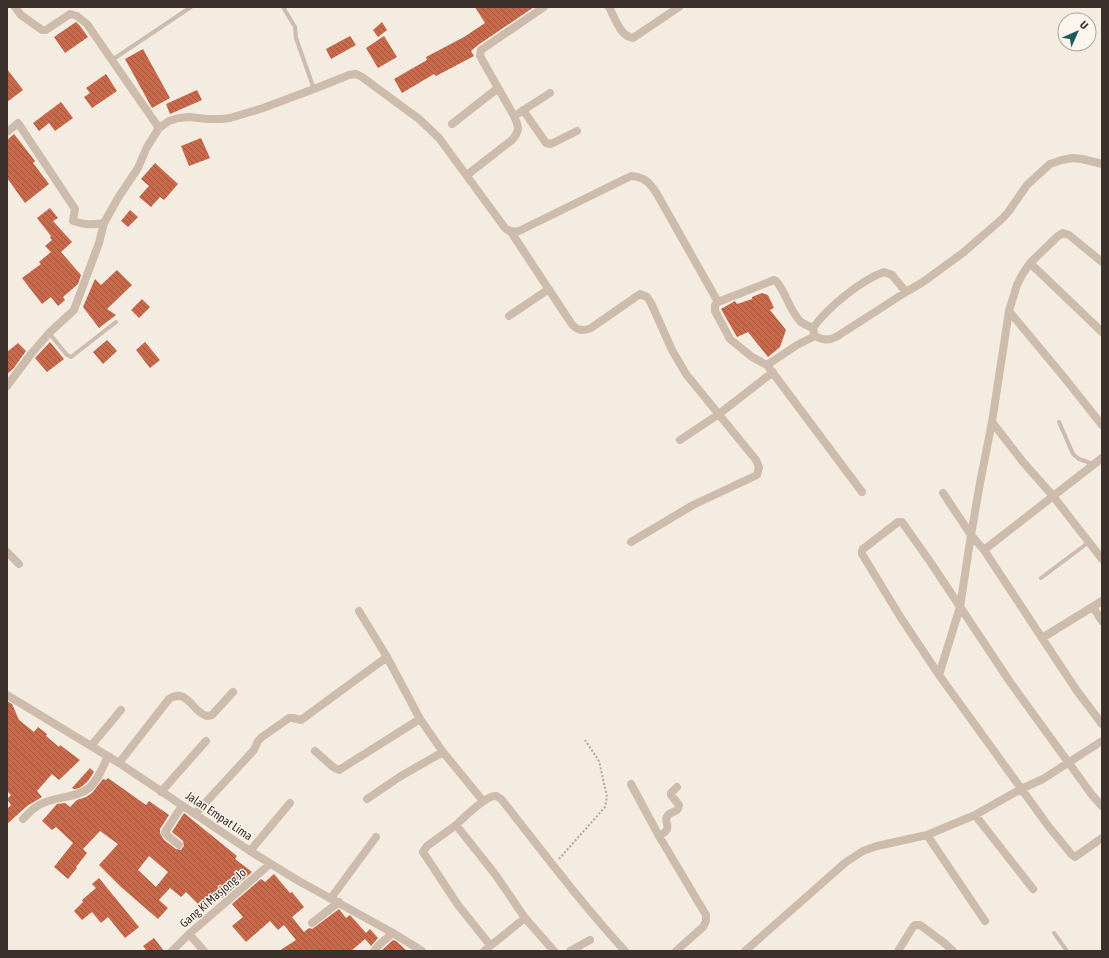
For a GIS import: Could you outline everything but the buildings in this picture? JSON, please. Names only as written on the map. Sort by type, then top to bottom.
[{"type":"street","points":[[15,7],[21,15],[42,30],[46,30],[70,14],[77,16],[87,24],[159,128]]},
{"type":"street","points":[[466,175],[516,135],[518,130],[518,124],[514,116],[480,56],[481,50],[544,7]]},
{"type":"street","points":[[609,7],[623,33],[628,37],[633,38],[676,8]]},
{"type":"street","points":[[7,386],[31,354],[74,310],[97,248],[104,223],[118,198],[138,168],[145,151],[159,128],[179,118],[230,118],[263,108],[349,75],[356,74],[427,126],[439,138],[505,228],[511,232],[573,326],[580,330],[591,328],[640,294],[647,297],[672,350],[686,374],[756,460],[759,467],[757,475],[693,505],[631,542]]},
{"type":"street","points":[[452,124],[498,88]]},
{"type":"street","points":[[514,116],[550,93]]},
{"type":"street","points":[[523,110],[548,144],[551,144],[577,131]]},
{"type":"street","points":[[7,132],[18,123],[75,209],[73,221],[92,225],[104,223]]},
{"type":"street","points":[[862,492],[767,365],[752,357],[730,339],[715,311],[715,305],[718,302],[774,280],[782,289],[797,318],[821,340],[829,340],[923,282],[964,252],[1009,211],[1027,185],[1050,164],[1072,158],[1102,164]]},
{"type":"street","points":[[511,232],[519,231],[631,176],[638,176],[645,180],[657,194],[718,302]]},
{"type":"street","points":[[939,675],[960,607],[971,535],[992,422],[1009,311],[1017,285],[1022,274],[1030,263],[1063,233],[1069,234],[1102,262]]},
{"type":"street","points":[[1030,263],[1102,332]]},
{"type":"street","points":[[767,365],[797,346],[814,332],[818,321],[845,295],[878,274],[884,272],[892,275],[906,292]]},
{"type":"street","points":[[509,316],[549,289]]},
{"type":"street","points":[[1009,311],[1102,425]]},
{"type":"street","points":[[680,440],[719,414],[772,372]]},
{"type":"street","points":[[992,422],[1023,462],[1053,496],[1102,559]]},
{"type":"street","points":[[984,550],[1102,458]]},
{"type":"street","points":[[943,493],[971,535],[984,550],[1042,638],[1102,724]]},
{"type":"street","points":[[1102,806],[1092,795],[1010,682],[902,522],[898,522],[862,551],[862,554],[939,675],[1049,827],[1072,855],[1075,857],[1102,838]]},
{"type":"street","points":[[7,552],[19,564]]},
{"type":"street","points":[[1042,638],[1093,608],[1102,601]]},
{"type":"street","points":[[1093,608],[1102,621]]},
{"type":"street","points":[[359,611],[387,657],[420,719],[443,752],[484,801]]},
{"type":"street","points":[[195,814],[254,750],[258,741],[262,737],[289,718],[301,720],[387,657]]},
{"type":"street","points":[[119,763],[172,697],[183,697],[202,715],[207,716],[212,715],[233,692]]},
{"type":"street","name":"Jalan Empat Lima","points":[[7,695],[119,763],[270,864],[394,933],[422,951]]},
{"type":"street","points":[[91,746],[121,710]]},
{"type":"street","points":[[315,751],[333,767],[339,770],[420,719]]},
{"type":"street","points":[[161,792],[206,741]]},
{"type":"street","points":[[745,951],[846,862],[863,851],[877,846],[927,835],[975,815],[1021,789],[1043,779],[1102,741]]},
{"type":"street","points":[[367,799],[443,752]]},
{"type":"street","points":[[23,819],[40,804],[55,799],[68,797],[88,789],[108,756]]},
{"type":"street","points":[[632,784],[659,836],[706,915],[706,921],[703,927],[676,951]]},
{"type":"street","points":[[659,836],[668,828],[666,818],[668,815],[679,809],[680,805],[671,795],[677,787]]},
{"type":"street","points":[[525,918],[487,948],[423,852],[427,846],[492,796],[496,796],[502,800],[602,926],[626,951]]},
{"type":"street","points":[[250,851],[290,803]]},
{"type":"street","points":[[179,845],[165,832],[182,806]]},
{"type":"street","points":[[975,815],[1032,889]]},
{"type":"street","points":[[456,825],[495,874],[525,918],[554,951]]},
{"type":"street","points":[[927,835],[985,921]]},
{"type":"street","points":[[331,898],[376,837]]},
{"type":"street","name":"Gang Ki Masjong Jo","points":[[172,951],[189,934],[270,864]]},
{"type":"street","points":[[312,923],[339,902]]},
{"type":"street","points":[[898,951],[915,925],[920,925],[953,951]]},
{"type":"street","points":[[374,951],[381,943],[394,933]]},
{"type":"street","points":[[189,934],[204,951]]},
{"type":"street","points":[[570,951],[590,940]]},
{"type":"lane","points":[[112,60],[191,7]]},
{"type":"lane","points":[[283,7],[295,27],[296,38],[314,89]]},
{"type":"lane","points":[[49,334],[67,356],[71,357],[116,322]]},
{"type":"lane","points":[[1059,422],[1073,454],[1079,459],[1094,464]]},
{"type":"lane","points":[[1042,578],[1089,542]]},
{"type":"lane","points":[[1054,933],[1067,951]]},
{"type":"path","points":[[553,866],[606,807],[607,797],[599,761],[585,740]]}]
